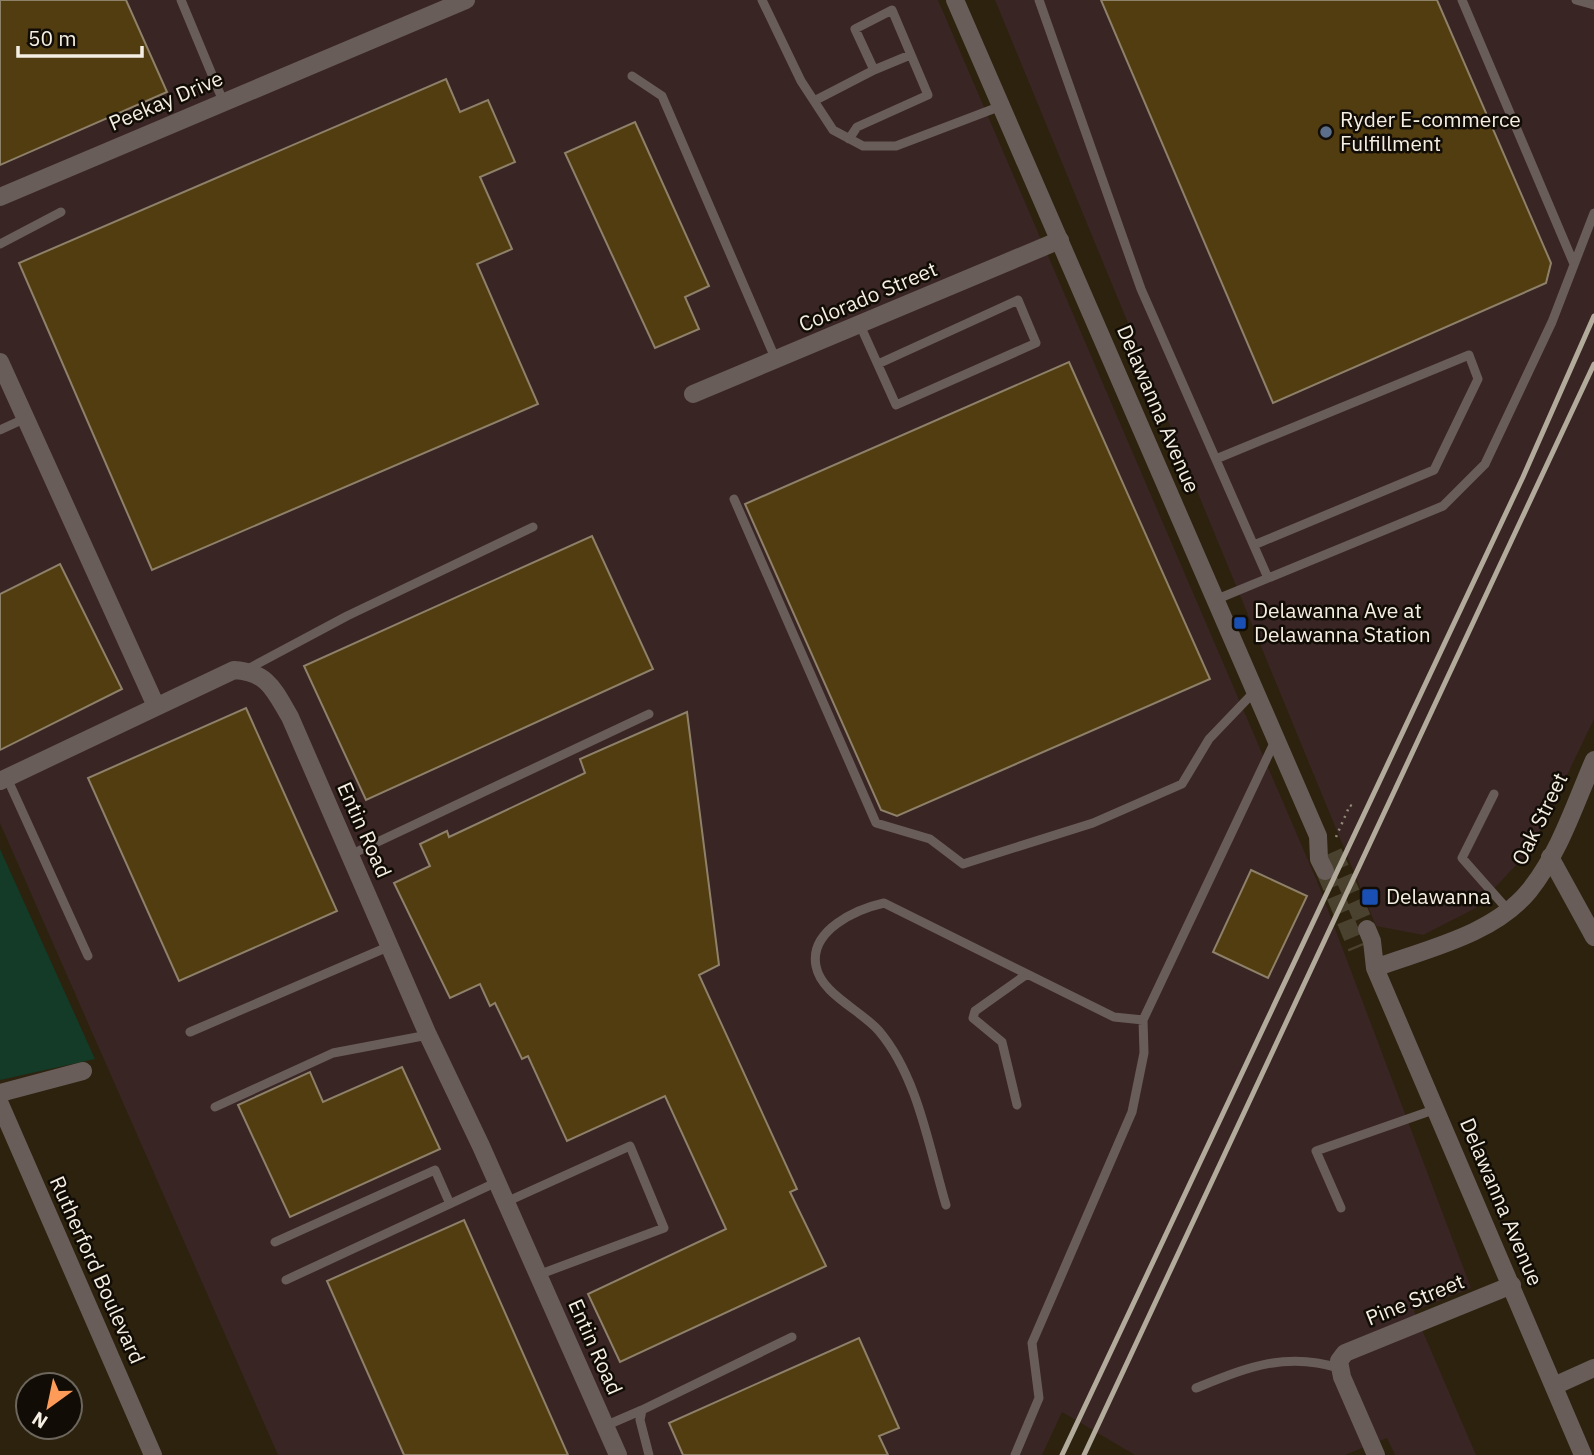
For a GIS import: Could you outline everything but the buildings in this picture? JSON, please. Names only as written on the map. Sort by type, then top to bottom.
[{"type":"street","name":"Peekay Drive","points":[[0,197],[467,0]]},
{"type":"street","name":"Delawanna Avenue","points":[[955,0],[1276,740],[1329,841],[1320,859],[1325,871]]},
{"type":"street","name":"Colorado Street","points":[[693,394],[1060,240]]},
{"type":"street","points":[[0,362],[156,706]]},
{"type":"street","points":[[3,780],[234,670],[244,671]]},
{"type":"street","name":"Entin Road","points":[[244,671],[254,671],[268,682],[290,717],[428,1035],[497,1182],[618,1455]]},
{"type":"street","name":"Oak Street","points":[[1375,968],[1474,931],[1508,910],[1528,892],[1550,858],[1594,761]]},
{"type":"street","points":[[1550,858],[1594,937]]},
{"type":"street","name":"Delawanna Avenue","points":[[1367,929],[1372,941],[1375,968],[1583,1455]]},
{"type":"street","name":"Delawanna Avenue","points":[[1357,948],[1375,968]]},
{"type":"street","points":[[0,1093],[83,1071]]},
{"type":"street","name":"Rutherford Boulevard","points":[[0,1104],[153,1455]]},
{"type":"street","name":"Pine Street","points":[[1339,1364],[1345,1353],[1512,1285]]},
{"type":"street","points":[[1339,1364],[1376,1455]]},
{"type":"street","points":[[1554,1386],[1594,1368]]},
{"type":"lane","points":[[181,0],[223,102]]},
{"type":"lane","points":[[762,0],[814,101],[833,130],[863,146],[896,146],[1002,106]]},
{"type":"lane","points":[[1039,0],[1141,289],[1268,578]]},
{"type":"lane","points":[[1462,0],[1574,264]]},
{"type":"lane","points":[[1576,0],[1594,5]]},
{"type":"lane","points":[[849,139],[857,127],[928,95],[892,10],[855,29],[873,70]]},
{"type":"lane","points":[[814,101],[873,70],[910,55]]},
{"type":"lane","points":[[632,76],[662,96],[776,360]]},
{"type":"lane","points":[[0,244],[61,212]]},
{"type":"lane","points":[[1215,600],[1443,506],[1485,464],[1552,322],[1594,212]]},
{"type":"lane","points":[[860,325],[877,364],[896,405],[1036,343],[1018,300],[877,364]]},
{"type":"lane","points":[[1216,459],[1469,355],[1478,379],[1434,470],[1254,545]]},
{"type":"lane","points":[[0,429],[26,418]]},
{"type":"lane","points":[[734,499],[876,823],[930,839],[963,864],[1093,823],[1182,784],[1209,739],[1255,691]]},
{"type":"lane","points":[[244,671],[347,616],[533,527]]},
{"type":"lane","points":[[351,855],[649,714]]},
{"type":"lane","points":[[1015,1455],[1039,1398],[1032,1343],[1132,1112],[1144,1053],[1143,1020],[1276,740]]},
{"type":"lane","points":[[3,780],[88,956]]},
{"type":"lane","points":[[1494,794],[1462,858],[1508,910]]},
{"type":"lane","points":[[946,1205],[913,1095],[891,1046],[876,1028],[825,984],[816,967],[817,950],[829,931],[864,907],[884,902],[1114,1017],[1143,1020]]},
{"type":"lane","points":[[190,1032],[390,946]]},
{"type":"lane","points":[[1017,1105],[1003,1042],[973,1018],[975,1012],[1027,974]]},
{"type":"lane","points":[[215,1107],[333,1054],[428,1035]]},
{"type":"lane","points":[[1341,1208],[1316,1151],[1436,1109]]},
{"type":"lane","points":[[506,1202],[630,1146],[664,1228],[538,1275]]},
{"type":"lane","points":[[275,1242],[435,1170],[450,1204]]},
{"type":"lane","points":[[285,1280],[497,1182]]},
{"type":"lane","points":[[605,1426],[792,1337]]},
{"type":"lane","points":[[1196,1388],[1249,1367],[1311,1359],[1339,1364]]},
{"type":"lane","points":[[642,1410],[640,1420],[649,1455]]},
{"type":"path","points":[[1329,841],[1350,805],[1353,807]]},
{"type":"shaded area","points":[[0,0],[938,0],[1317,881],[1471,1288],[1414,1311],[1476,1455],[1395,1455],[1387,1438],[1345,1455],[1135,1455],[1062,1412],[1042,1455],[278,1455],[0,823]]},
{"type":"shaded area","points":[[995,0],[1594,0],[1594,719],[1532,848],[1476,908],[1423,935],[1376,926]]},
{"type":"green space","points":[[0,849],[95,1059],[0,1080]]},
{"type":"tunnel","points":[[1333,852],[1367,929]]},
{"type":"tunnel","points":[[1325,871],[1357,948]]},
{"type":"railway","points":[[1062,1455],[1523,477],[1594,316]]},
{"type":"railway","points":[[1084,1455],[1594,364]]},
{"type":"place","name":"Ryder E-commerce Fulfillment","points":[[1326,132]]},
{"type":"place","name":"Delawanna Ave at Delawanna Station","points":[[1240,623]]},
{"type":"place","name":"Delawanna","points":[[1370,897]]}]
